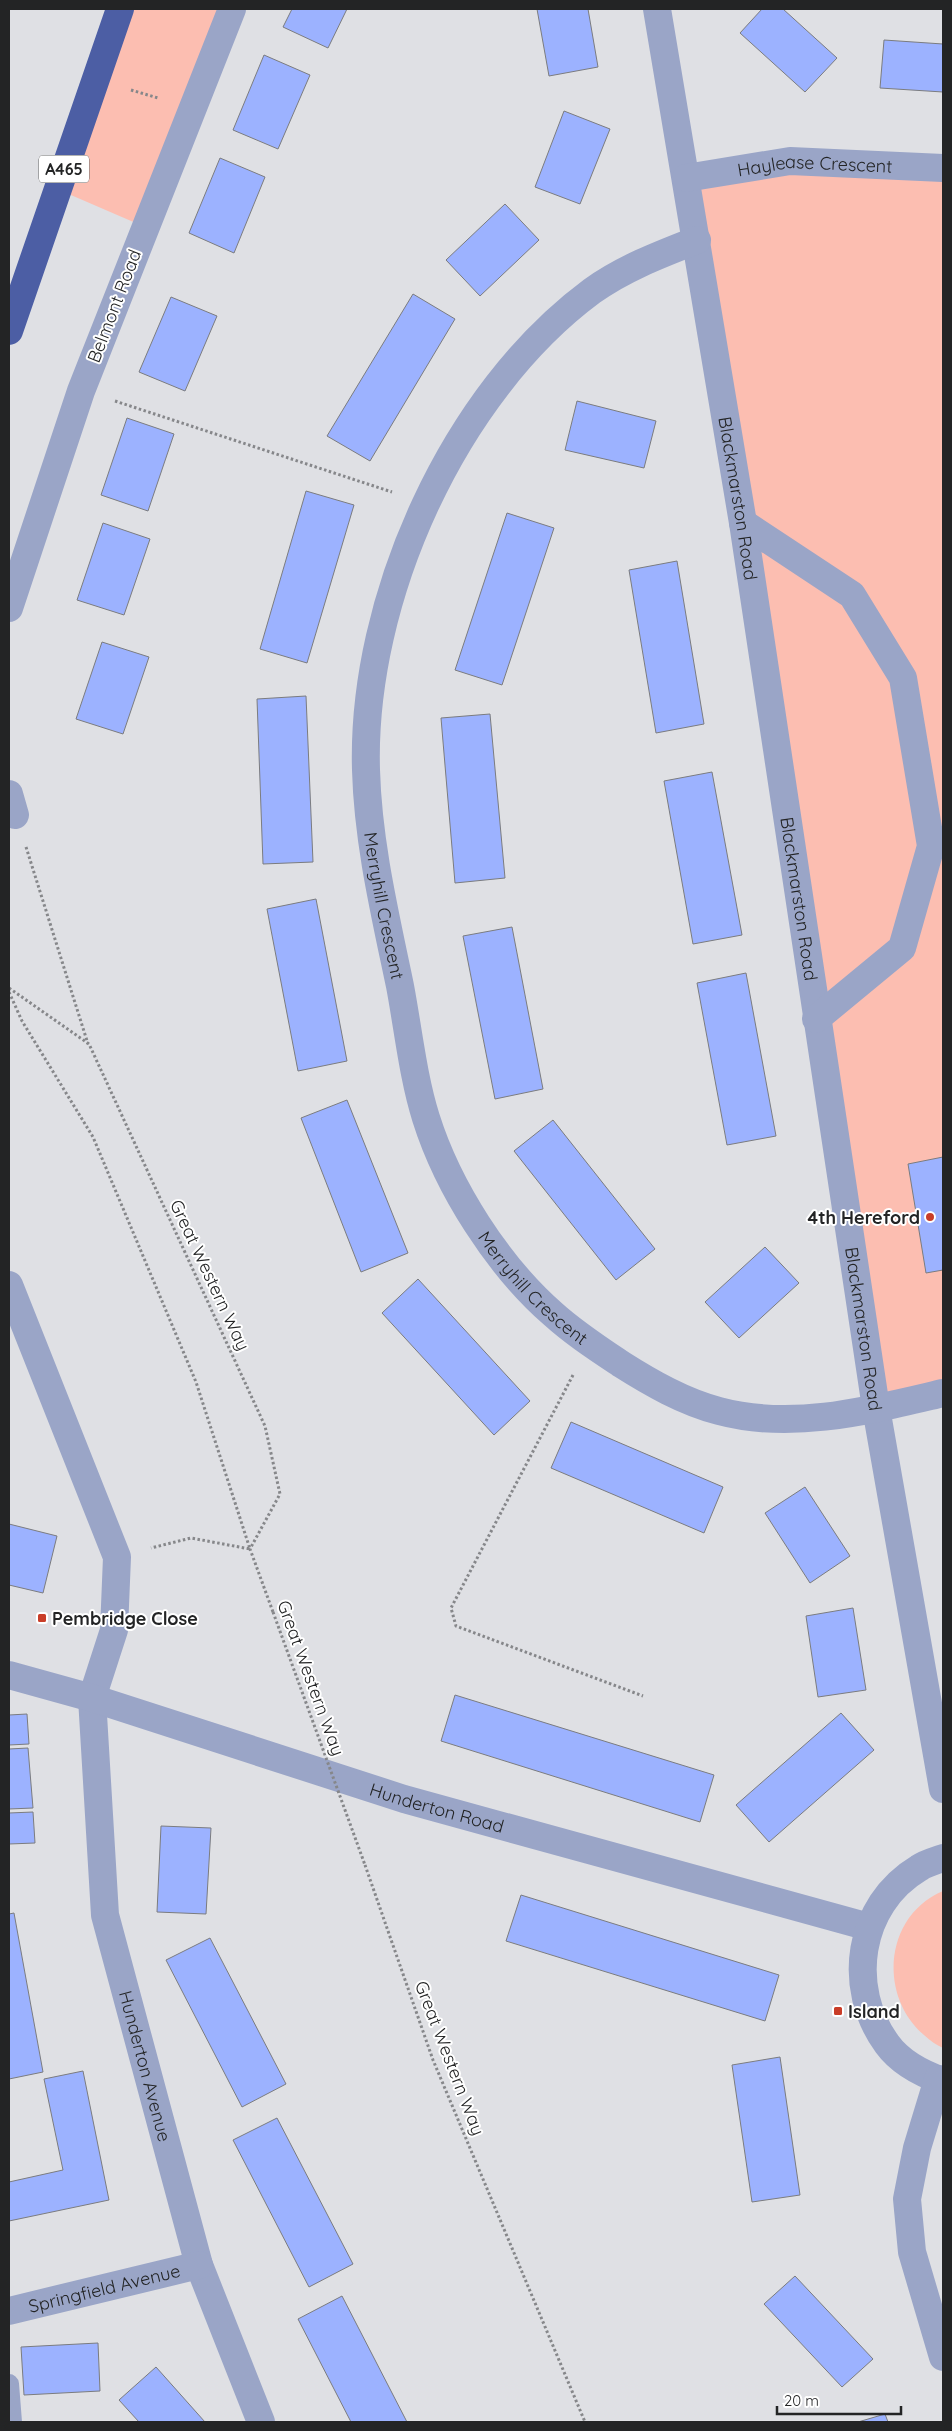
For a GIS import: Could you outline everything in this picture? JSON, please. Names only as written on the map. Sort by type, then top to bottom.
[{"type":"highway","name":"A465","points":[[9,331],[115,11]]},
{"type":"street","name":"Belmont Road","points":[[9,608],[81,390],[191,108],[232,9]]},
{"type":"street","name":"Blackmarston Road","points":[[657,9],[743,523],[816,1019],[876,1408],[943,1789]]},
{"type":"street","name":"Haylease Crescent","points":[[686,178],[790,161],[943,168]]},
{"type":"street","name":"Merryhill Crescent","points":[[697,240],[638,264],[594,289],[554,322],[506,373],[464,432],[425,503],[398,576],[376,650],[366,766],[371,842],[425,1116],[439,1151],[480,1228],[520,1282],[551,1313],[590,1343],[646,1379],[685,1399],[720,1412],[769,1419],[817,1418],[876,1408]]},
{"type":"street","points":[[743,523],[852,595],[903,678],[931,846],[902,948],[816,1019]]},
{"type":"street","points":[[9,1285],[117,1557],[114,1630],[92,1698]]},
{"type":"street","points":[[876,1408],[943,1393]]},
{"type":"street","name":"Hunderton Road","points":[[9,1675],[92,1698],[404,1799],[869,1927]]},
{"type":"street","name":"Hunderton Avenue","points":[[92,1698],[105,1916],[199,2265],[261,2422]]},
{"type":"street","points":[[943,1858],[918,1868],[889,1893],[869,1927],[861,1967],[867,2008],[887,2045],[920,2073],[941,2080],[917,2148],[907,2199],[912,2252],[943,2357]]},
{"type":"street","name":"Springfield Avenue","points":[[9,2311],[199,2265]]},
{"type":"lane","points":[[9,2384],[12,2422]]},
{"type":"path","points":[[94,78],[191,108]]},
{"type":"path","points":[[81,390],[425,503]]},
{"type":"path","points":[[12,804],[88,1044]]},
{"type":"path","points":[[9,990],[22,1021],[93,1137],[196,1382],[250,1549],[191,1538],[117,1557]]},
{"type":"path","name":"Great Western Way","points":[[9,990],[88,1044],[265,1426],[280,1494],[250,1549],[365,1866],[432,2060],[585,2422]]},
{"type":"path","points":[[590,1343],[451,1608],[456,1626],[643,1696]]},
{"type":"shaded area","points":[[120,9],[232,9],[145,227],[57,189]]},
{"type":"shaded area","points":[[871,165],[943,177],[943,1388],[876,1408],[686,178]]},
{"type":"shaded area","points":[[943,1891],[943,2048],[933,2043],[909,2019],[899,2000],[894,1979],[894,1958],[899,1937],[909,1919],[923,1903]]},
{"type":"building","points":[[292,9],[347,9],[328,48],[283,27]]},
{"type":"building","points":[[537,9],[588,9],[598,67],[549,76]]},
{"type":"building","points":[[762,9],[783,9],[837,58],[805,92],[740,33]]},
{"type":"building","points":[[884,40],[943,44],[943,92],[880,88]]},
{"type":"building","points":[[264,55],[310,75],[278,149],[233,130]]},
{"type":"building","points":[[564,111],[610,129],[580,204],[535,187]]},
{"type":"building","points":[[220,158],[265,177],[234,253],[189,233]]},
{"type":"building","points":[[505,204],[539,240],[480,296],[446,260]]},
{"type":"building","points":[[413,294],[455,319],[370,461],[327,436]]},
{"type":"building","points":[[171,297],[217,316],[185,391],[139,372]]},
{"type":"building","points":[[577,401],[656,421],[644,468],[565,450]]},
{"type":"building","points":[[127,418],[174,434],[148,511],[101,495]]},
{"type":"building","points":[[306,491],[354,505],[307,663],[260,649]]},
{"type":"building","points":[[507,513],[554,528],[502,685],[455,670]]},
{"type":"building","points":[[103,523],[150,539],[124,615],[77,600]]},
{"type":"building","points":[[677,561],[704,724],[656,733],[629,570]]},
{"type":"building","points":[[102,642],[149,657],[123,734],[76,719]]},
{"type":"building","points":[[306,696],[313,862],[263,864],[257,699]]},
{"type":"building","points":[[490,714],[505,878],[455,883],[441,718]]},
{"type":"building","points":[[712,772],[742,935],[693,944],[664,781]]},
{"type":"building","points":[[316,899],[347,1061],[298,1071],[267,909]]},
{"type":"building","points":[[512,927],[543,1089],[495,1099],[463,936]]},
{"type":"building","points":[[746,973],[776,1136],[727,1145],[697,983]]},
{"type":"building","points":[[347,1100],[408,1253],[361,1272],[301,1118]]},
{"type":"building","points":[[553,1120],[655,1249],[616,1280],[514,1151]]},
{"type":"building","name":"4th Hereford","points":[[943,1157],[943,1270],[926,1273],[908,1164]]},
{"type":"building","points":[[765,1247],[799,1283],[739,1338],[705,1302]]},
{"type":"building","points":[[418,1279],[530,1401],[494,1435],[382,1313]]},
{"type":"building","points":[[571,1422],[723,1487],[704,1533],[551,1468]]},
{"type":"building","points":[[805,1487],[850,1556],[810,1583],[765,1513]]},
{"type":"building","points":[[9,1524],[57,1536],[43,1593],[9,1585]]},
{"type":"building","points":[[853,1608],[866,1690],[818,1697],[806,1616]]},
{"type":"building","points":[[455,1695],[714,1775],[700,1822],[441,1741]]},
{"type":"building","points":[[841,1713],[874,1750],[769,1842],[736,1805]]},
{"type":"building","points":[[27,1714],[29,1744],[9,1745],[9,1715]]},
{"type":"building","points":[[28,1748],[33,1808],[9,1809],[9,1749]]},
{"type":"building","points":[[33,1812],[35,1843],[9,1844],[9,1813]]},
{"type":"building","points":[[161,1826],[211,1828],[206,1914],[157,1912]]},
{"type":"building","points":[[521,1895],[779,1975],[765,2021],[506,1941]]},
{"type":"building","points":[[14,1913],[43,2072],[9,2079],[9,1914]]},
{"type":"building","points":[[210,1938],[286,2084],[242,2107],[166,1960]]},
{"type":"building","points":[[780,2057],[800,2195],[752,2202],[732,2065]]},
{"type":"building","points":[[83,2071],[109,2200],[9,2221],[9,2182],[63,2170],[44,2079]]},
{"type":"building","points":[[277,2118],[353,2264],[309,2287],[233,2140]]},
{"type":"building","points":[[795,2276],[873,2359],[842,2387],[764,2304]]},
{"type":"building","points":[[342,2296],[407,2422],[351,2422],[298,2319]]},
{"type":"building","points":[[98,2343],[100,2391],[24,2395],[21,2347]]},
{"type":"building","points":[[156,2367],[205,2422],[139,2422],[119,2400]]},
{"type":"building","points":[[885,2414],[888,2422],[858,2422]]},
{"type":"place","name":"4th Hereford","points":[[930,1217]]},
{"type":"place","name":"Pembridge Close","points":[[42,1618]]},
{"type":"place","name":"Island","points":[[838,2011]]}]
